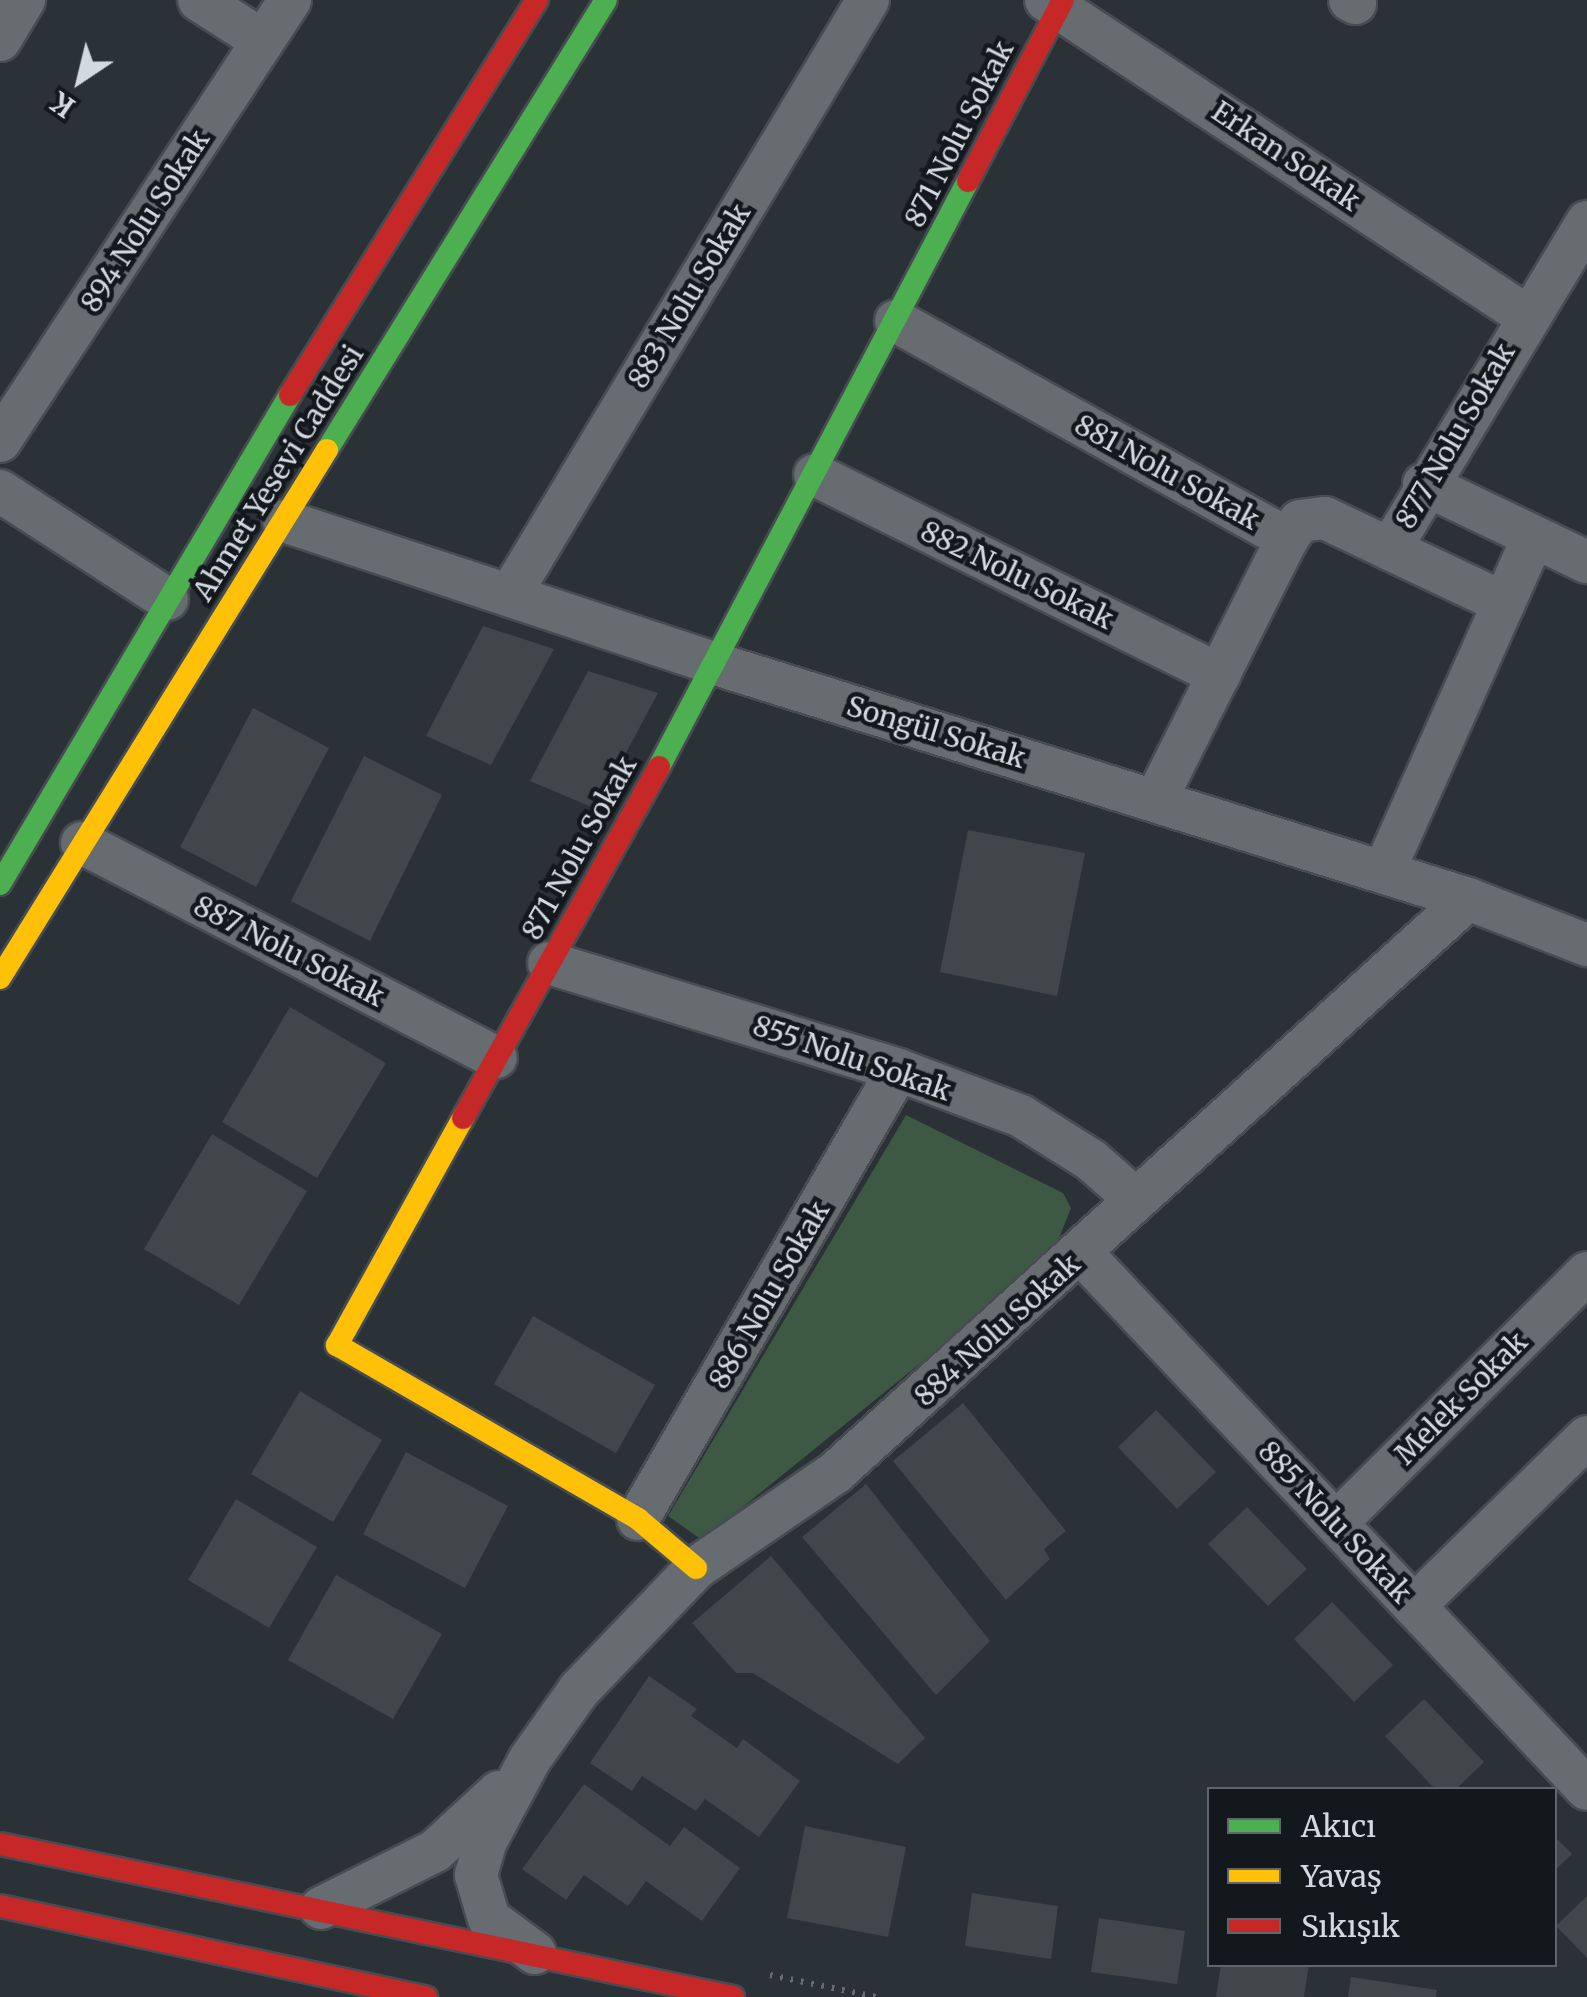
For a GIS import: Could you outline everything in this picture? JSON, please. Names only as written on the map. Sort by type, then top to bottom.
[{"type":"main road","name":"Ahmet Yesevi Caddesi","points":[[0,884],[168,600],[537,0]]},
{"type":"main road","name":"Ahmet Yesevi Caddesi","points":[[0,978],[606,0]]},
{"type":"main road","name":"871 Nolu Sokak","points":[[696,1568],[638,1519],[337,1345],[716,664],[896,321],[1056,2]]},
{"type":"main road","points":[[0,1844],[733,1997]]},
{"type":"main road","points":[[0,1906],[426,1997]]},
{"type":"street","points":[[0,40],[24,0]]},
{"type":"street","points":[[199,0],[263,41]]},
{"type":"street","name":"894 Nolu Sokak","points":[[0,441],[290,0]]},
{"type":"street","name":"883 Nolu Sokak","points":[[511,593],[868,0]]},
{"type":"street","name":"Erkan Sokak","points":[[1056,2],[1525,315]]},
{"type":"street","name":"877 Nolu Sokak","points":[[1504,602],[1390,549],[1424,484],[1525,315],[1587,222]]},
{"type":"street","name":"881 Nolu Sokak","points":[[896,321],[1287,539],[1156,800]]},
{"type":"street","name":"882 Nolu Sokak","points":[[815,475],[1219,675]]},
{"type":"street","points":[[1424,484],[1587,562]]},
{"type":"street","points":[[0,490],[168,600]]},
{"type":"street","points":[[1287,539],[1300,522],[1324,518],[1390,549]]},
{"type":"street","name":"Songül Sokak","points":[[284,520],[716,664],[1468,899],[1587,945]]},
{"type":"street","points":[[1384,872],[1534,538]]},
{"type":"street","name":"887 Nolu Sokak","points":[[82,843],[496,1058]]},
{"type":"street","name":"884 Nolu Sokak","points":[[530,1759],[579,1690],[696,1568],[836,1472],[1083,1255],[1133,1198],[1468,899]]},
{"type":"street","name":"855 Nolu Sokak","points":[[549,962],[898,1070],[1020,1116],[1091,1160],[1133,1198]]},
{"type":"street","name":"886 Nolu Sokak","points":[[638,1519],[898,1070]]},
{"type":"street","name":"885 Nolu Sokak","points":[[1083,1255],[1587,1789]]},
{"type":"street","name":"Melek Sokak","points":[[1336,1523],[1583,1286]]},
{"type":"street","points":[[1414,1606],[1587,1437]]},
{"type":"street","points":[[321,1908],[435,1850],[530,1759]]},
{"type":"street","points":[[530,1759],[486,1841],[476,1874],[489,1919],[539,1955]]},
{"type":"green space","points":[[906,1115],[1063,1193],[1071,1208],[1059,1238],[1022,1281],[702,1540],[668,1516]]},
{"type":"building","points":[[483,626],[554,649],[491,765],[426,736]]},
{"type":"building","points":[[588,671],[658,693],[596,809],[530,781]]},
{"type":"building","points":[[253,708],[329,748],[256,887],[180,847]]},
{"type":"building","points":[[364,756],[442,795],[370,941],[291,901]]},
{"type":"building","points":[[968,830],[1085,853],[1057,996],[940,972]]},
{"type":"building","points":[[290,1007],[386,1063],[317,1178],[222,1122]]},
{"type":"building","points":[[212,1134],[307,1191],[239,1305],[144,1249]]},
{"type":"building","points":[[533,1316],[655,1385],[616,1453],[494,1384]]},
{"type":"building","points":[[300,1391],[382,1440],[333,1522],[251,1474]]},
{"type":"building","points":[[963,1403],[1066,1531],[1044,1549],[1050,1559],[1006,1600],[893,1461]]},
{"type":"building","points":[[1156,1410],[1216,1472],[1177,1509],[1118,1447]]},
{"type":"building","points":[[406,1452],[508,1506],[465,1588],[363,1534]]},
{"type":"building","points":[[866,1484],[990,1641],[936,1695],[802,1537]]},
{"type":"building","points":[[236,1499],[317,1547],[269,1628],[188,1580]]},
{"type":"building","points":[[1247,1507],[1307,1569],[1268,1606],[1208,1544]]},
{"type":"building","points":[[771,1556],[925,1738],[898,1764],[753,1673],[736,1673],[692,1623]]},
{"type":"building","points":[[336,1575],[442,1634],[393,1719],[288,1660]]},
{"type":"building","points":[[1332,1602],[1393,1665],[1354,1702],[1294,1639]]},
{"type":"building","points":[[649,1676],[697,1709],[691,1716],[737,1748],[743,1739],[800,1781],[759,1837],[705,1799],[696,1811],[642,1776],[632,1791],[590,1763]]},
{"type":"building","points":[[1424,1699],[1484,1762],[1458,1787],[1433,1787],[1385,1736]]},
{"type":"building","points":[[584,1784],[670,1846],[684,1827],[740,1868],[702,1921],[646,1881],[628,1906],[584,1875],[566,1900],[522,1869]]},
{"type":"building","points":[[805,1826],[906,1847],[888,1937],[787,1918]]},
{"type":"building","points":[[1557,1839],[1572,1854],[1557,1868]]},
{"type":"building","points":[[972,1893],[1058,1906],[1051,1959],[965,1946]]},
{"type":"building","points":[[1587,1896],[1587,1958],[1557,1927]]},
{"type":"building","points":[[1099,1918],[1185,1931],[1177,1984],[1091,1972]]},
{"type":"building","points":[[1221,1967],[1309,1967],[1304,1997],[1216,1997]]},
{"type":"building","points":[[1351,1977],[1437,1990],[1436,1997],[1348,1997]]},
{"type":"traffic: fast","points":[[327,450],[606,0]]},
{"type":"traffic: fast","points":[[659,767],[968,181]]},
{"type":"traffic: fast","points":[[0,884],[290,395]]},
{"type":"traffic: slow","points":[[0,978],[327,450]]},
{"type":"traffic: slow","points":[[463,1118],[337,1345],[638,1519],[696,1568]]},
{"type":"traffic: jam","points":[[290,395],[537,0]]},
{"type":"traffic: jam","points":[[968,181],[1063,0]]},
{"type":"traffic: jam","points":[[463,1118],[659,767]]},
{"type":"traffic: jam","points":[[0,1844],[733,1997]]},
{"type":"traffic: jam","points":[[0,1906],[426,1997]]}]
